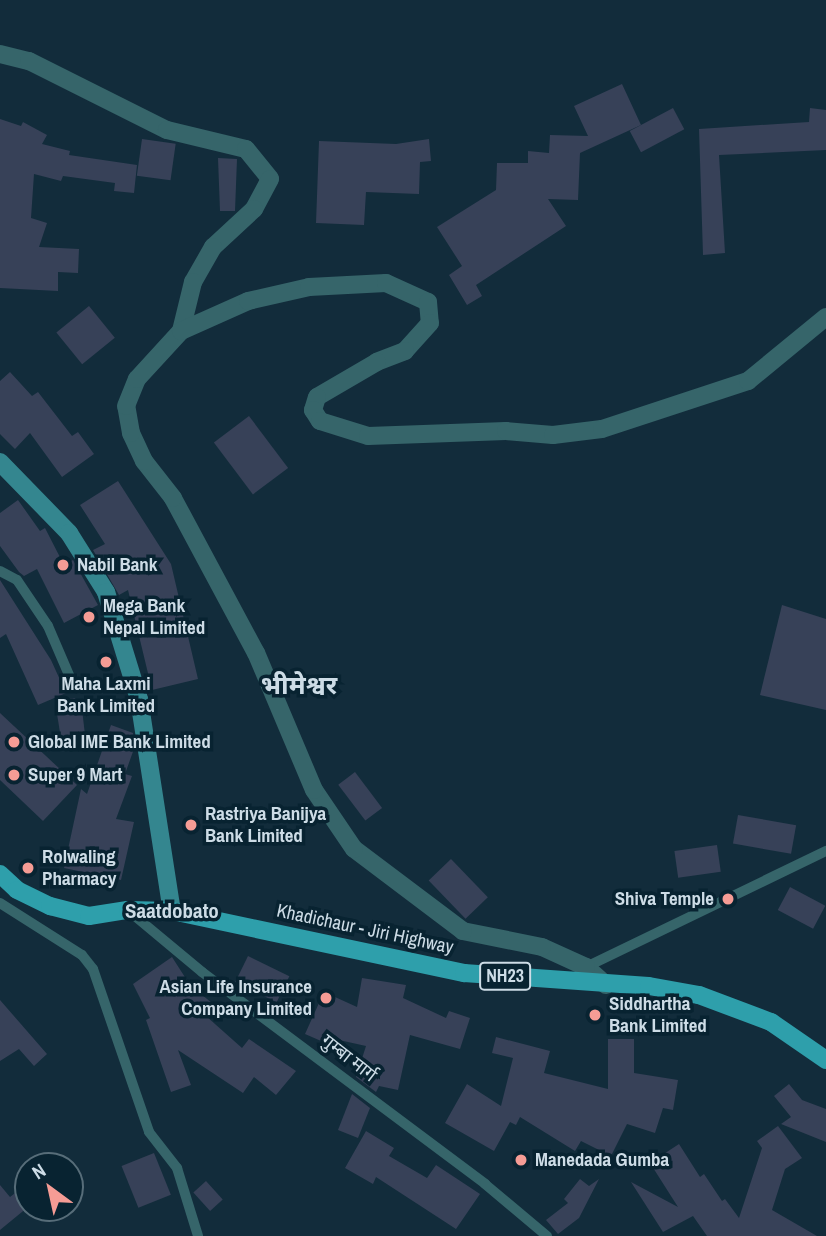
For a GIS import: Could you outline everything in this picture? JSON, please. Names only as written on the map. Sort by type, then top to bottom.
[{"type":"main road","points":[[0,462],[69,533],[106,592],[139,699],[172,911]]},
{"type":"main road","name":"NH23","points":[[0,874],[17,890],[50,906],[89,916],[128,910],[172,911]]},
{"type":"main road","name":"Khadichaur - Jiri Highway","points":[[172,911],[464,972],[606,985],[649,986],[741,1008],[826,1060]]},
{"type":"street","points":[[0,54],[29,61],[167,130],[246,149],[270,179],[254,209],[213,247],[193,282],[181,331]]},
{"type":"street","points":[[606,985],[586,967],[542,947],[463,932],[354,849],[314,790],[256,653],[173,498],[144,461],[131,433],[126,406],[137,379],[181,331],[248,301],[309,287],[386,284],[428,302],[430,323],[405,351],[317,397],[313,410],[320,421],[368,436],[506,430],[552,435],[602,429],[748,382],[826,317]]},
{"type":"lane","points":[[0,572],[17,580],[48,626],[72,681]]},
{"type":"lane","points":[[586,967],[826,851]]},
{"type":"lane","points":[[0,903],[82,955],[93,969],[149,1132],[177,1168],[198,1236]]},
{"type":"lane","name":"गुम्बा मार्ग","points":[[128,910],[202,972],[474,1176],[547,1236]]},
{"type":"building","points":[[622,84],[641,125],[580,153],[578,200],[548,199],[566,226],[476,285],[482,296],[467,305],[449,275],[462,266],[437,227],[496,190],[497,163],[528,163],[528,151],[549,153],[550,135],[588,136],[574,106]]},
{"type":"building","points":[[673,108],[684,129],[641,152],[630,131]]},
{"type":"building","points":[[810,108],[826,110],[826,150],[719,155],[725,253],[703,255],[699,129],[809,122]]},
{"type":"building","points":[[0,119],[21,126],[23,122],[47,135],[42,144],[70,151],[69,155],[137,165],[134,193],[114,191],[115,183],[63,176],[61,181],[34,174],[31,218],[47,223],[39,247],[79,249],[78,273],[58,272],[58,291],[0,288]]},
{"type":"building","points":[[142,139],[176,144],[171,180],[137,176]]},
{"type":"building","points":[[429,139],[431,161],[420,162],[419,194],[366,192],[364,225],[316,223],[319,141],[396,144]]},
{"type":"building","points":[[218,158],[237,159],[235,211],[220,211]]},
{"type":"building","points":[[89,306],[115,338],[82,364],[56,332]]},
{"type":"building","points":[[10,372],[32,396],[38,392],[72,436],[78,432],[94,454],[62,477],[30,433],[15,449],[0,434],[0,381]]},
{"type":"building","points":[[249,416],[288,468],[253,494],[214,442]]},
{"type":"building","points":[[118,481],[171,564],[198,679],[152,690],[128,590],[119,595],[93,550],[105,544],[80,505]]},
{"type":"building","points":[[18,500],[40,531],[45,528],[64,565],[73,560],[98,605],[64,623],[37,569],[24,576],[19,572],[0,546],[0,513]]},
{"type":"building","points":[[0,580],[51,660],[66,693],[38,705],[6,634],[0,638]]},
{"type":"building","points":[[782,605],[826,619],[826,710],[760,695]]},
{"type":"building","points":[[75,698],[82,709],[85,735],[61,739],[55,701]]},
{"type":"building","points":[[0,713],[77,785],[43,821],[0,780]]},
{"type":"building","points":[[111,725],[133,733],[135,746],[125,774],[132,776],[116,819],[134,822],[121,880],[64,868],[81,789],[87,794]]},
{"type":"building","points":[[355,772],[382,808],[365,821],[338,785]]},
{"type":"building","points":[[738,815],[796,825],[791,854],[733,844]]},
{"type":"building","points":[[717,845],[721,872],[678,878],[674,851]]},
{"type":"building","points":[[451,859],[488,897],[466,919],[429,881]]},
{"type":"building","points":[[790,887],[825,906],[813,929],[778,910]]},
{"type":"building","points":[[248,956],[289,976],[277,1002],[235,982]]},
{"type":"building","points":[[172,957],[190,985],[218,1008],[206,1016],[242,1048],[249,1039],[296,1071],[276,1095],[254,1077],[243,1093],[178,1050],[191,1085],[171,1092],[146,1020],[150,1018],[133,984]]},
{"type":"building","points":[[362,978],[406,985],[403,998],[446,1018],[449,1011],[470,1018],[460,1049],[410,1035],[398,1090],[379,1086],[376,1092],[356,1077],[366,1046],[330,1038],[328,1044],[305,1034],[324,992],[357,1007]]},
{"type":"building","points":[[0,1000],[47,1054],[34,1066],[19,1049],[0,1061]]},
{"type":"building","points":[[496,1037],[550,1051],[544,1073],[608,1089],[608,1039],[634,1039],[634,1073],[678,1080],[673,1110],[663,1108],[655,1133],[627,1124],[611,1156],[581,1141],[575,1151],[520,1117],[516,1125],[510,1122],[494,1151],[445,1123],[467,1084],[501,1106],[513,1058],[492,1053]]},
{"type":"building","points":[[789,1084],[802,1100],[826,1109],[826,1142],[781,1124],[791,1117],[774,1096]]},
{"type":"building","points":[[352,1094],[370,1108],[358,1138],[338,1130]]},
{"type":"building","points":[[778,1126],[802,1158],[785,1169],[772,1210],[817,1236],[707,1236],[693,1216],[663,1232],[631,1182],[678,1207],[650,1163],[679,1144],[700,1177],[704,1174],[722,1201],[725,1199],[739,1218],[762,1148],[757,1141]]},
{"type":"building","points":[[366,1131],[394,1148],[389,1156],[427,1178],[436,1165],[480,1194],[456,1229],[376,1177],[373,1184],[345,1168]]},
{"type":"building","points":[[154,1153],[171,1195],[138,1208],[122,1166]]},
{"type":"building","points":[[580,1179],[589,1186],[599,1179],[579,1218],[558,1234],[546,1220],[568,1203],[564,1199]]},
{"type":"building","points":[[206,1181],[223,1200],[210,1211],[193,1192]]},
{"type":"building","points":[[0,1185],[10,1197],[14,1194],[14,1218],[0,1230]]},
{"type":"place","name":"Nabil Bank","points":[[63,565]]},
{"type":"place","name":"Mega Bank Nepal Limited","points":[[89,617]]},
{"type":"place","name":"Maha Laxmi Bank Limited","points":[[106,662]]},
{"type":"place","name":"Global IME Bank Limited","points":[[14,742]]},
{"type":"place","name":"Super 9 Mart","points":[[14,775]]},
{"type":"place","name":"Rastriya Banijya Bank Limited","points":[[191,825]]},
{"type":"place","name":"Rolwaling Pharmacy","points":[[28,868]]},
{"type":"place","name":"Shiva Temple","points":[[728,899]]},
{"type":"place","name":"Asian Life Insurance Company Limited","points":[[326,998]]},
{"type":"place","name":"Siddhartha Bank Limited","points":[[595,1015]]},
{"type":"place","name":"Manedada Gumba","points":[[521,1160]]},
{"type":"district","name":"भीमेश्वर","points":[[299,685]]},
{"type":"district","name":"Saatdobato","points":[[172,911]]}]
